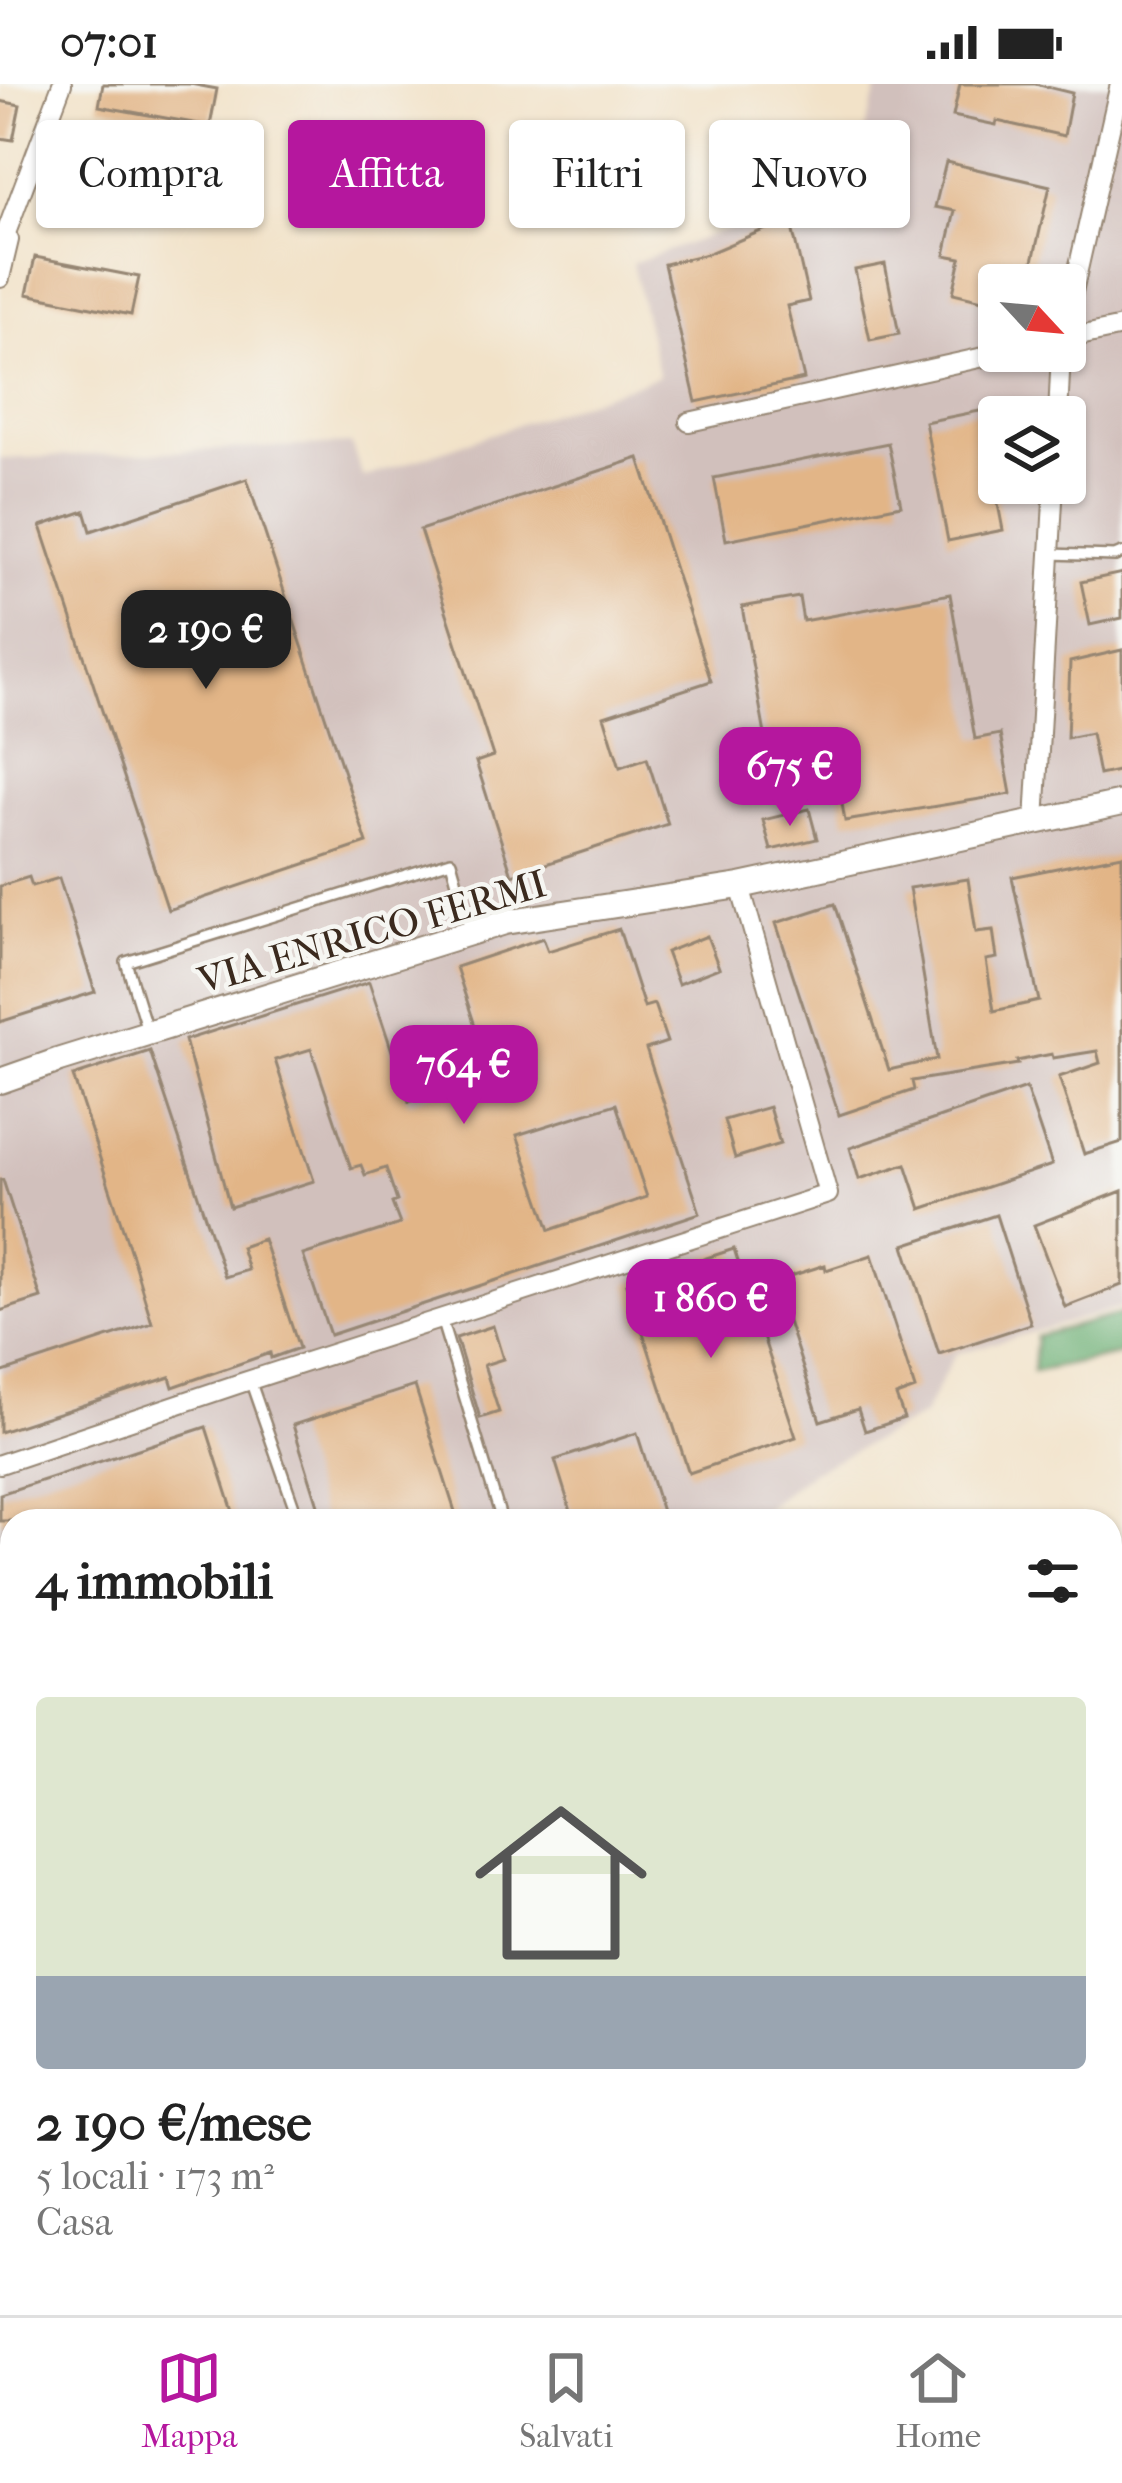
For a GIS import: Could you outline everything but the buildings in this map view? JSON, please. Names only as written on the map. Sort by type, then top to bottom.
[{"type":"street","points":[[0,249],[62,84]]},
{"type":"street","points":[[1079,264],[1120,84]]},
{"type":"street","points":[[0,278],[19,200]]},
{"type":"street","points":[[1086,335],[1122,327]]},
{"type":"street","points":[[689,422],[978,358]]},
{"type":"street","points":[[1035,822],[1053,504]]},
{"type":"street","name":"VIA ENRICO FERMI","points":[[0,1081],[505,922],[740,886],[1122,803]]},
{"type":"street","points":[[0,1464],[828,1194],[740,886]]},
{"type":"lane","points":[[1050,554],[1122,553]]},
{"type":"lane","points":[[148,1033],[126,962],[452,861],[471,933]]},
{"type":"lane","points":[[441,1318],[498,1509]]},
{"type":"lane","points":[[246,1381],[294,1509]]},
{"type":"shaded area","points":[[879,84],[1122,84],[1122,1307],[955,1354],[923,1416],[811,1472],[763,1509],[0,1509],[0,459],[351,444],[363,478],[659,376],[632,263],[734,228],[910,228],[910,120],[868,120]]},
{"type":"green space","points":[[1122,1314],[1122,1354],[1033,1372],[1036,1336]]}]
